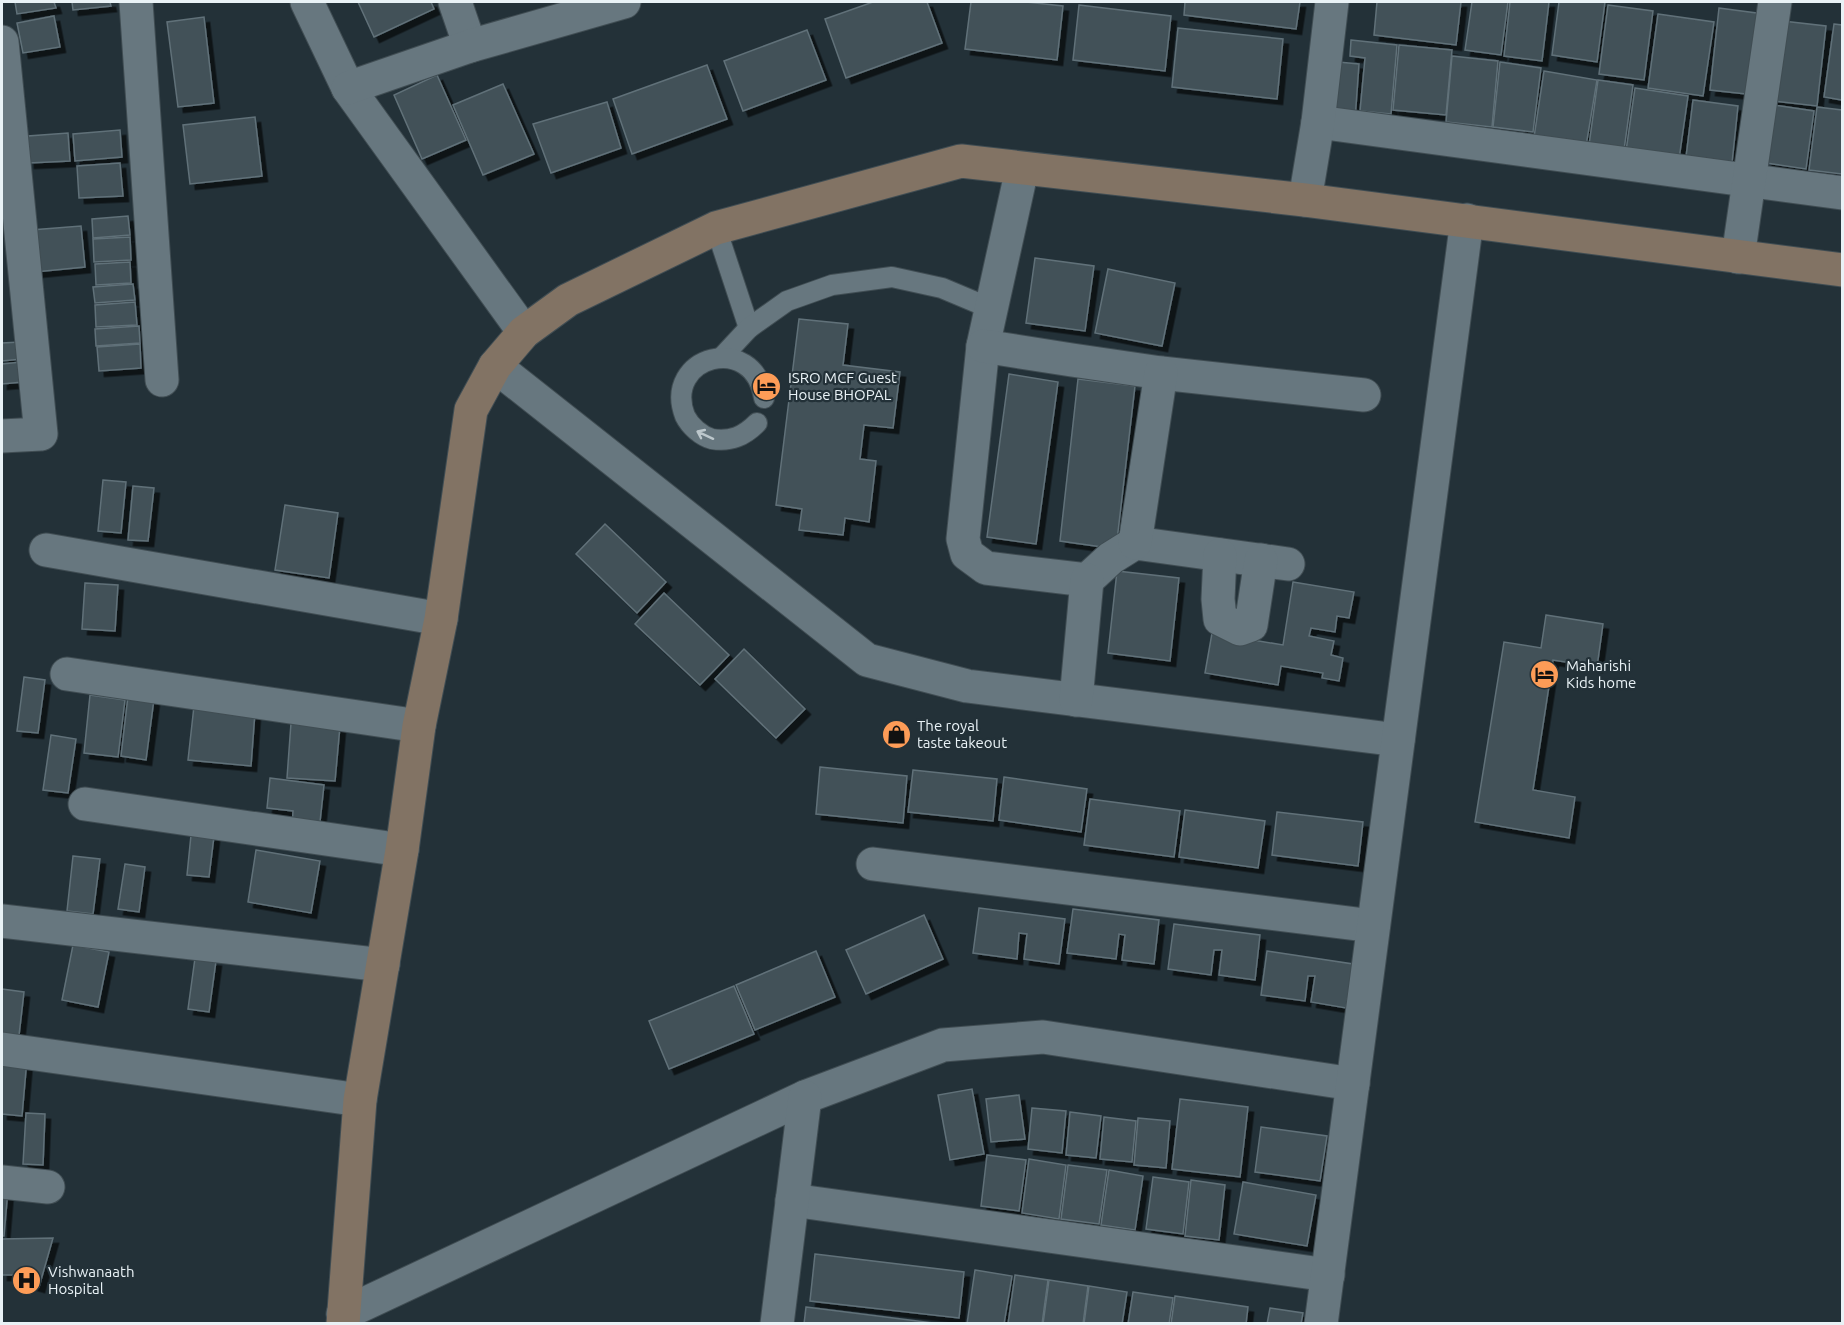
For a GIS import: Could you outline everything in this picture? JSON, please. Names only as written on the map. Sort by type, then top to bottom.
[{"type":"street","points":[[136,2],[162,380]]},
{"type":"street","points":[[308,2],[348,88],[524,332]]},
{"type":"street","points":[[454,2],[470,46]]},
{"type":"street","points":[[348,88],[470,46],[624,2]]},
{"type":"street","points":[[1305,200],[1318,122],[1332,2]]},
{"type":"street","points":[[1738,257],[1774,2]]},
{"type":"street","points":[[2,42],[41,434],[2,436]]},
{"type":"street","points":[[1318,122],[1842,193]]},
{"type":"street","points":[[343,1319],[360,1100],[402,850],[419,726],[441,619],[471,410],[495,366],[524,332],[568,300],[716,228],[961,162],[1305,200],[1842,270]]},
{"type":"street","points":[[1022,169],[983,346],[963,539],[967,554],[986,568],[1087,580]]},
{"type":"street","points":[[1321,1323],[1467,220]]},
{"type":"street","points":[[983,346],[1161,373],[1364,395]]},
{"type":"street","points":[[495,366],[867,660],[967,686],[1398,740]]},
{"type":"street","points":[[1135,543],[1161,373]]},
{"type":"street","points":[[1076,700],[1087,580],[1111,558],[1135,543],[1275,562],[1251,625],[1240,629],[1220,620],[1218,599],[1220,555]]},
{"type":"street","points":[[46,550],[441,619]]},
{"type":"street","points":[[67,674],[419,726]]},
{"type":"street","points":[[85,804],[402,850]]},
{"type":"street","points":[[873,864],[1373,926]]},
{"type":"street","points":[[2,921],[383,965]]},
{"type":"street","points":[[343,1319],[805,1097],[943,1045],[1043,1037],[1353,1084]]},
{"type":"street","points":[[2,1049],[360,1100]]},
{"type":"street","points":[[777,1323],[805,1097]]},
{"type":"street","points":[[2,1182],[48,1187]]},
{"type":"street","points":[[792,1200],[1328,1275]]},
{"type":"lane","points":[[716,228],[749,328]]},
{"type":"lane","points":[[722,357],[749,328],[788,301],[832,285],[892,277],[942,288],[992,309]]},
{"type":"lane","points":[[757,423],[737,438],[723,440],[708,438],[687,420],[682,406],[681,392],[686,378],[695,367],[708,360],[722,357],[735,359],[756,374],[762,386],[764,398]]},
{"type":"building","points":[[15,2],[54,2],[56,8],[17,14]]},
{"type":"building","points":[[72,2],[110,2],[111,6],[73,10]]},
{"type":"building","points":[[358,2],[431,2],[434,9],[374,37]]},
{"type":"building","points":[[873,2],[927,2],[942,43],[846,78],[825,19]]},
{"type":"building","points":[[971,2],[1026,2],[1063,6],[1057,60],[965,49]]},
{"type":"building","points":[[1185,2],[1300,2],[1296,29],[1184,15]]},
{"type":"building","points":[[1377,2],[1461,2],[1456,45],[1374,35]]},
{"type":"building","points":[[1472,2],[1508,2],[1501,55],[1465,50]]},
{"type":"building","points":[[1510,2],[1549,2],[1542,61],[1504,56]]},
{"type":"building","points":[[1559,2],[1605,2],[1597,62],[1552,55]]},
{"type":"building","points":[[1079,5],[1171,16],[1165,71],[1073,60]]},
{"type":"building","points":[[1608,5],[1653,11],[1644,80],[1599,74]]},
{"type":"building","points":[[1719,8],[1764,14],[1755,95],[1710,90]]},
{"type":"building","points":[[1658,14],[1714,22],[1703,96],[1648,88]]},
{"type":"building","points":[[54,16],[60,47],[23,53],[17,23]]},
{"type":"building","points":[[204,17],[214,103],[178,107],[167,22]]},
{"type":"building","points":[[1774,20],[1826,26],[1817,106],[1764,100]]},
{"type":"building","points":[[1834,24],[1842,25],[1842,100],[1824,97]]},
{"type":"building","points":[[1178,28],[1283,39],[1277,99],[1172,87]]},
{"type":"building","points":[[807,30],[826,80],[743,111],[724,61]]},
{"type":"building","points":[[1351,40],[1397,45],[1391,114],[1360,111],[1365,58],[1350,56]]},
{"type":"building","points":[[1399,45],[1452,50],[1446,115],[1393,110]]},
{"type":"building","points":[[1452,56],[1498,61],[1492,127],[1446,122]]},
{"type":"building","points":[[1338,62],[1359,64],[1355,120],[1333,118]]},
{"type":"building","points":[[1500,62],[1541,68],[1533,132],[1493,127]]},
{"type":"building","points":[[707,65],[727,119],[632,154],[613,99]]},
{"type":"building","points":[[1544,71],[1597,80],[1585,152],[1533,144]]},
{"type":"building","points":[[437,75],[466,140],[422,159],[394,95]]},
{"type":"building","points":[[1598,80],[1633,85],[1624,150],[1589,145]]},
{"type":"building","points":[[503,84],[534,154],[483,175],[453,105]]},
{"type":"building","points":[[1635,88],[1688,96],[1678,166],[1625,158]]},
{"type":"building","points":[[1693,100],[1738,106],[1732,163],[1686,157]]},
{"type":"building","points":[[607,102],[621,148],[551,173],[533,124]]},
{"type":"building","points":[[1774,105],[1814,111],[1806,169],[1766,163]]},
{"type":"building","points":[[1817,107],[1842,110],[1842,174],[1809,170]]},
{"type":"building","points":[[255,117],[262,176],[190,184],[183,125]]},
{"type":"building","points":[[120,130],[122,157],[75,161],[73,134]]},
{"type":"building","points":[[68,133],[70,161],[29,163],[28,136]]},
{"type":"building","points":[[120,163],[123,196],[79,198],[77,166]]},
{"type":"building","points":[[128,216],[130,235],[93,238],[92,219]]},
{"type":"building","points":[[81,226],[85,267],[35,272],[31,230]]},
{"type":"building","points":[[130,237],[131,260],[94,262],[93,239]]},
{"type":"building","points":[[1035,258],[1094,266],[1085,331],[1026,323]]},
{"type":"building","points":[[130,262],[131,283],[96,285],[95,264]]},
{"type":"building","points":[[1108,269],[1175,283],[1162,346],[1095,333]]},
{"type":"building","points":[[133,284],[135,300],[95,303],[93,287]]},
{"type":"building","points":[[135,302],[137,325],[96,327],[95,305]]},
{"type":"building","points":[[799,319],[848,324],[843,365],[900,372],[893,428],[864,425],[860,459],[876,461],[869,522],[845,518],[843,535],[799,530],[802,509],[776,505]]},
{"type":"building","points":[[139,326],[140,343],[96,346],[95,329]]},
{"type":"building","points":[[20,342],[22,359],[2,361],[2,343]]},
{"type":"building","points":[[140,344],[141,368],[99,371],[97,347]]},
{"type":"building","points":[[21,362],[23,382],[2,384],[2,364]]},
{"type":"building","points":[[1009,374],[1058,382],[1036,544],[987,537]]},
{"type":"building","points":[[1078,379],[1135,386],[1116,549],[1060,541]]},
{"type":"building","points":[[103,480],[126,482],[121,533],[98,531]]},
{"type":"building","points":[[133,486],[154,488],[148,541],[128,540]]},
{"type":"building","points":[[285,505],[338,513],[329,578],[275,570]]},
{"type":"building","points":[[605,524],[666,582],[637,613],[576,554]]},
{"type":"building","points":[[1117,571],[1179,578],[1170,661],[1108,653]]},
{"type":"building","points":[[1293,582],[1354,592],[1349,618],[1337,616],[1335,632],[1311,628],[1309,636],[1334,641],[1331,655],[1343,658],[1339,681],[1322,678],[1323,673],[1281,666],[1278,685],[1205,673],[1212,633],[1283,645]]},
{"type":"building","points":[[85,583],[118,585],[115,631],[82,629]]},
{"type":"building","points":[[664,593],[729,655],[700,685],[635,624]]},
{"type":"building","points":[[1546,615],[1603,624],[1597,667],[1553,660],[1533,790],[1575,797],[1569,838],[1475,822],[1504,642],[1541,648]]},
{"type":"building","points":[[744,649],[805,709],[776,738],[715,679]]},
{"type":"building","points":[[24,677],[45,680],[38,733],[17,731]]},
{"type":"building","points":[[90,695],[125,700],[118,757],[84,753]]},
{"type":"building","points":[[128,696],[154,699],[146,760],[121,756]]},
{"type":"building","points":[[194,706],[255,712],[251,766],[188,760]]},
{"type":"building","points":[[291,723],[340,726],[335,781],[287,778]]},
{"type":"building","points":[[51,735],[76,739],[68,793],[43,790]]},
{"type":"building","points":[[820,767],[907,776],[903,823],[816,814]]},
{"type":"building","points":[[913,770],[997,779],[993,821],[908,812]]},
{"type":"building","points":[[1004,777],[1087,789],[1081,832],[999,820]]},
{"type":"building","points":[[270,778],[324,785],[319,831],[292,828],[293,811],[267,808]]},
{"type":"building","points":[[1090,799],[1180,811],[1174,857],[1084,845]]},
{"type":"building","points":[[1185,810],[1265,821],[1258,868],[1179,857]]},
{"type":"building","points":[[1277,812],[1363,822],[1358,866],[1272,855]]},
{"type":"building","points":[[192,825],[215,828],[209,877],[187,875]]},
{"type":"building","points":[[256,850],[320,861],[311,913],[248,902]]},
{"type":"building","points":[[73,856],[100,859],[93,914],[67,911]]},
{"type":"building","points":[[125,864],[145,867],[139,912],[118,909]]},
{"type":"building","points":[[979,908],[1065,919],[1059,964],[1024,959],[1027,934],[1019,933],[1017,959],[973,953]]},
{"type":"building","points":[[1073,909],[1159,920],[1154,964],[1122,960],[1125,935],[1119,934],[1116,959],[1067,953]]},
{"type":"building","points":[[924,915],[943,959],[866,994],[846,950]]},
{"type":"building","points":[[1174,924],[1260,935],[1255,980],[1219,975],[1222,950],[1214,950],[1211,975],[1168,969]]},
{"type":"building","points":[[73,945],[109,952],[98,1007],[62,1000]]},
{"type":"building","points":[[816,951],[835,997],[755,1030],[736,985]]},
{"type":"building","points":[[1267,951],[1353,964],[1346,1008],[1311,1002],[1315,976],[1308,976],[1305,1001],[1261,995]]},
{"type":"building","points":[[195,958],[216,961],[209,1012],[188,1009]]},
{"type":"building","points":[[734,986],[754,1034],[669,1069],[649,1021]]},
{"type":"building","points":[[2,989],[24,992],[18,1044],[2,1042]]},
{"type":"building","points":[[2,1057],[27,1059],[22,1116],[2,1114]]},
{"type":"building","points":[[972,1089],[984,1154],[950,1160],[938,1095]]},
{"type":"building","points":[[1019,1095],[1025,1139],[991,1142],[986,1099]]},
{"type":"building","points":[[1180,1099],[1248,1107],[1240,1177],[1172,1169]]},
{"type":"building","points":[[1032,1108],[1066,1111],[1062,1153],[1028,1149]]},
{"type":"building","points":[[1070,1112],[1101,1116],[1096,1158],[1066,1155]]},
{"type":"building","points":[[26,1113],[45,1114],[43,1165],[23,1164]]},
{"type":"building","points":[[1104,1117],[1136,1121],[1132,1162],[1100,1159]]},
{"type":"building","points":[[1138,1118],[1170,1121],[1166,1168],[1134,1165]]},
{"type":"building","points":[[1261,1127],[1327,1136],[1320,1181],[1255,1172]]},
{"type":"building","points":[[987,1155],[1026,1160],[1019,1211],[981,1206]]},
{"type":"building","points":[[1029,1159],[1066,1165],[1059,1219],[1022,1213]]},
{"type":"building","points":[[1068,1165],[1107,1170],[1099,1224],[1061,1219]]},
{"type":"building","points":[[1109,1170],[1143,1176],[1135,1230],[1101,1225]]},
{"type":"building","points":[[1153,1177],[1189,1182],[1183,1234],[1146,1229]]},
{"type":"building","points":[[1191,1180],[1225,1185],[1219,1240],[1185,1236]]},
{"type":"building","points":[[1243,1182],[1316,1195],[1307,1246],[1234,1234]]},
{"type":"building","points":[[2,1189],[8,1189],[4,1236],[2,1236]]},
{"type":"building","points":[[53,1238],[39,1287],[22,1282],[21,1275],[2,1275],[2,1239]]},
{"type":"building","points":[[815,1254],[964,1272],[959,1318],[810,1301]]},
{"type":"building","points":[[975,1270],[1012,1276],[1004,1324],[967,1324]]},
{"type":"building","points":[[1015,1275],[1048,1280],[1042,1324],[1008,1324]]},
{"type":"building","points":[[1049,1280],[1088,1286],[1083,1324],[1043,1324]]},
{"type":"building","points":[[1089,1286],[1127,1292],[1122,1324],[1084,1324]]},
{"type":"building","points":[[1133,1292],[1173,1298],[1169,1324],[1128,1324]]},
{"type":"building","points":[[1175,1296],[1248,1307],[1246,1324],[1171,1324]]},
{"type":"building","points":[[806,1307],[941,1324],[804,1324]]},
{"type":"building","points":[[1270,1308],[1303,1313],[1301,1324],[1267,1324]]},
{"type":"place","name":"ISRO MCF Guest House BHOPAL","points":[[767,386]]},
{"type":"place","name":"Maharishi Kids home","points":[[1545,674]]},
{"type":"place","name":"The royal taste takeout","points":[[896,734]]},
{"type":"place","name":"Vishwanaath Hospital","points":[[27,1280]]}]
